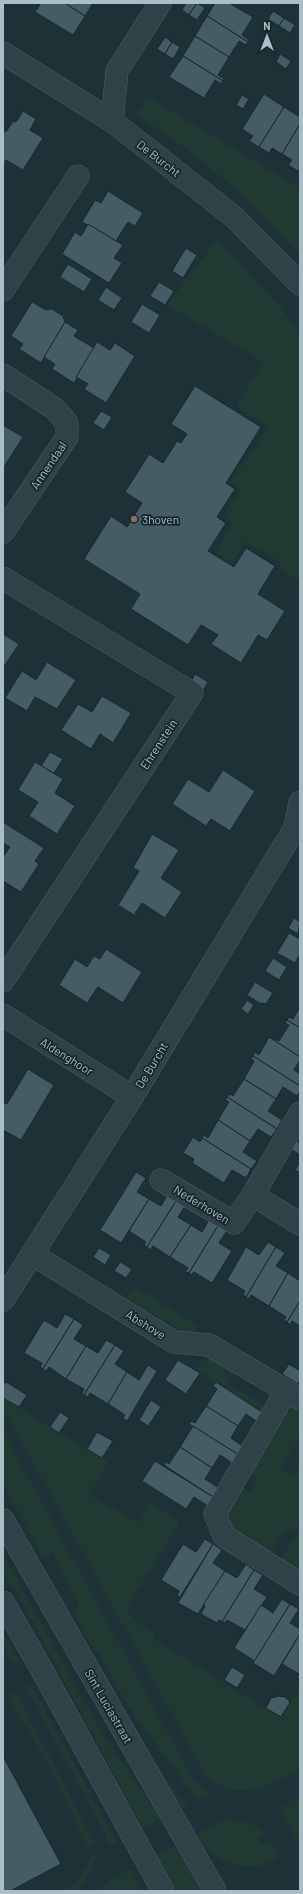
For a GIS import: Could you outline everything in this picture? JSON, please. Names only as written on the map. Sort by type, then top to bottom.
[{"type":"street","points":[[112,121],[117,71],[160,3]]},
{"type":"street","name":"De Burcht","points":[[3,53],[79,98],[112,121],[234,217],[300,284]]},
{"type":"street","points":[[3,290],[78,176]]},
{"type":"street","name":"Annendaal","points":[[3,375],[55,409],[67,423],[67,437],[3,532]]},
{"type":"street","name":"Ehrenstein","points":[[3,578],[192,693],[3,981]]},
{"type":"street","name":"De Burcht","points":[[3,1300],[132,1097],[297,826],[300,802]]},
{"type":"street","name":"Aldenghoor","points":[[5,1022],[132,1097]]},
{"type":"street","name":"Nederhoven","points":[[161,1180],[234,1223],[253,1195],[300,1113]]},
{"type":"street","points":[[253,1195],[300,1224]]},
{"type":"street","name":"Abshove","points":[[32,1254],[174,1342],[209,1345],[293,1395],[215,1514],[224,1536],[300,1584]]},
{"type":"street","name":"Sint Luciastraat","points":[[3,1520],[215,1891]]},
{"type":"street","points":[[3,1602],[163,1891]]},
{"type":"green space","points":[[148,97],[300,188],[300,255],[243,195],[189,151],[136,114]]},
{"type":"green space","points":[[217,239],[276,302],[300,332],[300,582],[279,568],[280,562],[245,542],[232,563],[215,552],[233,523],[223,516],[241,489],[230,483],[268,427],[236,406],[263,362],[167,305]]},
{"type":"green space","points":[[134,1286],[198,1326],[191,1337],[126,1298]]},
{"type":"green space","points":[[220,1357],[237,1368],[228,1383],[268,1409],[265,1414],[197,1371],[202,1361]]},
{"type":"green space","points":[[3,1398],[108,1462],[90,1495],[138,1523],[150,1502],[180,1522],[126,1609],[138,1623],[156,1634],[154,1639],[281,1718],[300,1687],[300,1769],[265,1786],[254,1789],[232,1789],[207,1778],[3,1408]]},
{"type":"green space","points":[[300,1409],[300,1437],[280,1470],[293,1474],[300,1463],[300,1527],[283,1534],[268,1558],[222,1522],[239,1487],[250,1492],[258,1479],[248,1472],[284,1413]]},
{"type":"green space","points":[[3,1431],[192,1777],[197,1784],[211,1793],[200,1799],[193,1794],[128,1706],[102,1658],[88,1640],[75,1617],[78,1605],[53,1554],[43,1558],[3,1483]]},
{"type":"green space","points":[[300,1528],[300,1572],[278,1564]]},
{"type":"green space","points":[[3,1554],[102,1734],[161,1819],[143,1828],[18,1595],[3,1574]]},
{"type":"green space","points":[[3,1632],[19,1661],[13,1664],[3,1645]]},
{"type":"green space","points":[[31,1684],[117,1843],[109,1847],[104,1831],[25,1687]]},
{"type":"green space","points":[[16,1692],[95,1844],[88,1847],[48,1764],[7,1695]]},
{"type":"green space","points":[[149,1755],[184,1802],[188,1805],[180,1810]]},
{"type":"green space","points":[[300,1796],[300,1845],[279,1807]]},
{"type":"green space","points":[[224,1820],[236,1820],[256,1826],[265,1834],[259,1838],[261,1844],[270,1841],[279,1857],[268,1863],[256,1866],[244,1866],[222,1860],[202,1845],[194,1835]]},
{"type":"green space","points":[[175,1846],[201,1891],[177,1891],[157,1855]]},
{"type":"green space","points":[[94,1853],[96,1853],[94,1863],[78,1891],[61,1891],[74,1884]]},
{"type":"green space","points":[[131,1869],[142,1891],[98,1891],[109,1880]]},
{"type":"building","points":[[41,3],[65,3],[85,16],[73,35],[35,12]]},
{"type":"building","points":[[65,3],[93,3],[85,16]]},
{"type":"building","points":[[186,3],[197,3],[189,15],[182,10]]},
{"type":"building","points":[[197,3],[205,8],[197,20],[189,15]]},
{"type":"building","points":[[215,3],[229,3],[253,17],[242,35],[249,40],[248,42],[207,16]]},
{"type":"building","points":[[273,11],[284,18],[279,26],[268,19]]},
{"type":"building","points":[[207,16],[248,42],[246,45],[239,41],[229,57],[195,36]]},
{"type":"building","points":[[284,18],[295,25],[290,33],[279,26]]},
{"type":"building","points":[[195,36],[229,57],[218,75],[224,79],[223,81],[183,56]]},
{"type":"building","points":[[165,37],[172,42],[165,54],[157,49]]},
{"type":"building","points":[[172,42],[180,47],[173,59],[165,54]]},
{"type":"building","points":[[280,54],[291,61],[286,69],[276,62]]},
{"type":"building","points":[[183,56],[223,81],[221,84],[215,80],[204,98],[169,77]]},
{"type":"building","points":[[264,94],[284,107],[259,147],[249,141],[253,136],[242,129]]},
{"type":"building","points":[[242,95],[249,99],[243,109],[236,105]]},
{"type":"building","points":[[284,107],[300,117],[300,124],[282,154],[272,148],[269,153],[259,147]]},
{"type":"building","points":[[23,111],[36,119],[30,130],[43,138],[23,170],[6,160],[3,164],[3,130],[6,132],[13,121],[16,122]]},
{"type":"building","points":[[300,124],[300,168],[298,171],[288,165],[292,160],[282,154]]},
{"type":"building","points":[[108,191],[143,213],[135,226],[128,222],[116,241],[82,222],[95,200],[101,203]]},
{"type":"building","points":[[88,224],[123,245],[114,258],[122,263],[109,283],[62,254],[75,232],[81,236]]},
{"type":"building","points":[[186,248],[197,255],[183,278],[172,271]]},
{"type":"building","points":[[68,264],[92,279],[84,292],[60,277]]},
{"type":"building","points":[[159,282],[174,291],[165,305],[150,296]]},
{"type":"building","points":[[106,287],[122,298],[114,310],[98,300]]},
{"type":"building","points":[[32,302],[46,310],[52,309],[63,316],[65,322],[41,363],[19,349],[23,344],[11,336]]},
{"type":"building","points":[[142,304],[160,315],[149,333],[131,322]]},
{"type":"building","points":[[65,322],[78,330],[74,336],[94,348],[74,383],[52,369],[55,364],[44,357]]},
{"type":"building","points":[[97,342],[110,350],[115,343],[135,356],[106,403],[84,389],[88,384],[76,377]]},
{"type":"building","points":[[195,386],[261,427],[226,483],[235,489],[217,517],[226,523],[208,551],[234,567],[246,548],[275,566],[258,594],[285,611],[267,640],[258,635],[241,663],[211,644],[218,635],[201,625],[188,645],[131,609],[140,594],[84,559],[111,516],[127,527],[142,503],[125,492],[149,454],[163,463],[177,441],[181,443],[187,434],[171,424]]},
{"type":"building","points":[[101,411],[112,417],[104,430],[93,423]]},
{"type":"building","points":[[3,425],[23,437],[4,467],[3,467]]},
{"type":"building","points":[[3,634],[19,644],[3,668]]},
{"type":"building","points":[[47,662],[76,680],[57,709],[35,697],[27,711],[5,698],[22,671],[36,680]]},
{"type":"building","points":[[195,674],[208,682],[202,693],[189,685]]},
{"type":"building","points":[[102,696],[131,713],[113,743],[100,734],[91,749],[61,730],[78,704],[92,712]]},
{"type":"building","points":[[50,752],[63,759],[54,773],[41,766]]},
{"type":"building","points":[[35,762],[63,779],[55,793],[75,806],[57,834],[29,816],[38,802],[18,790]]},
{"type":"building","points":[[223,770],[255,791],[230,831],[211,819],[206,826],[172,804],[188,779],[209,792]]},
{"type":"building","points":[[3,822],[44,848],[35,861],[39,864],[21,892],[3,881],[3,857],[10,847],[3,843]]},
{"type":"building","points":[[152,834],[179,850],[161,878],[182,892],[165,918],[142,903],[135,913],[137,917],[118,905],[139,871],[133,868]]},
{"type":"building","points":[[294,918],[300,922],[298,934],[288,928]]},
{"type":"building","points":[[289,933],[300,939],[300,954],[295,963],[277,953]]},
{"type":"building","points":[[106,949],[142,972],[123,1003],[98,987],[87,1003],[59,985],[75,959],[87,967],[94,956],[100,959]]},
{"type":"building","points":[[273,958],[287,967],[279,980],[265,971]]},
{"type":"building","points":[[255,982],[273,993],[266,1004],[261,1004],[247,995]]},
{"type":"building","points":[[247,1000],[254,1005],[248,1014],[241,1009]]},
{"type":"building","points":[[300,1007],[300,1028],[287,1020],[289,1017],[293,1019]]},
{"type":"building","points":[[287,1020],[300,1028],[300,1057],[269,1037],[279,1041],[289,1025],[285,1023]]},
{"type":"building","points":[[269,1037],[300,1057],[300,1060],[294,1070],[300,1074],[300,1086],[253,1056],[255,1052],[259,1055]]},
{"type":"building","points":[[253,1056],[300,1086],[300,1091],[297,1096],[283,1087],[276,1099],[244,1079],[254,1061],[251,1058]]},
{"type":"building","points":[[28,1069],[54,1085],[21,1140],[3,1130],[3,1102],[7,1104]]},
{"type":"building","points":[[244,1079],[276,1099],[268,1111],[282,1120],[277,1129],[227,1097],[230,1094],[233,1096]]},
{"type":"building","points":[[227,1097],[277,1129],[271,1137],[258,1129],[250,1141],[218,1120],[229,1102],[225,1100]]},
{"type":"building","points":[[218,1120],[250,1141],[243,1152],[257,1161],[251,1169],[202,1138],[204,1135],[208,1138]]},
{"type":"building","points":[[193,1137],[200,1142],[202,1138],[251,1169],[246,1178],[232,1170],[224,1183],[192,1163],[194,1159],[183,1153]]},
{"type":"building","points":[[295,1140],[300,1143],[300,1155],[289,1148]]},
{"type":"building","points":[[300,1162],[300,1173],[295,1170]]},
{"type":"building","points":[[136,1172],[146,1178],[137,1192],[149,1199],[121,1243],[100,1230]]},
{"type":"building","points":[[169,1192],[178,1198],[147,1247],[144,1245],[146,1242],[129,1231],[149,1199],[161,1206]]},
{"type":"building","points":[[178,1198],[187,1203],[178,1217],[191,1225],[170,1257],[153,1246],[150,1250],[147,1247]]},
{"type":"building","points":[[210,1218],[219,1224],[189,1273],[185,1272],[188,1268],[170,1257],[191,1225],[202,1232]]},
{"type":"building","points":[[219,1224],[228,1229],[219,1243],[232,1251],[212,1283],[194,1272],[191,1275],[189,1273]]},
{"type":"building","points":[[268,1242],[276,1247],[246,1297],[243,1295],[245,1291],[227,1280],[246,1247],[259,1255]]},
{"type":"building","points":[[276,1247],[285,1253],[276,1266],[288,1273],[269,1306],[251,1295],[249,1299],[246,1297]]},
{"type":"building","points":[[99,1248],[111,1255],[105,1265],[93,1257]]},
{"type":"building","points":[[120,1262],[132,1269],[126,1278],[114,1271]]},
{"type":"building","points":[[288,1273],[300,1281],[300,1301],[287,1322],[284,1320],[286,1317],[269,1306]]},
{"type":"building","points":[[300,1301],[300,1326],[292,1321],[290,1325],[287,1322]]},
{"type":"building","points":[[65,1314],[74,1319],[43,1369],[40,1367],[42,1363],[24,1353],[44,1320],[57,1328]]},
{"type":"building","points":[[74,1319],[83,1325],[74,1339],[86,1346],[66,1379],[49,1367],[46,1371],[43,1369]]},
{"type":"building","points":[[106,1340],[115,1345],[84,1395],[82,1393],[84,1389],[66,1379],[86,1346],[98,1353]]},
{"type":"building","points":[[115,1345],[124,1351],[115,1364],[127,1372],[108,1404],[90,1393],[88,1397],[84,1395]]},
{"type":"building","points":[[178,1360],[200,1373],[186,1394],[165,1380]]},
{"type":"building","points":[[289,1364],[300,1371],[300,1380],[298,1384],[282,1374]]},
{"type":"building","points":[[148,1365],[157,1371],[127,1421],[123,1418],[125,1415],[108,1404],[127,1372],[139,1380]]},
{"type":"building","points":[[6,1382],[27,1395],[19,1407],[3,1398],[3,1386]]},
{"type":"building","points":[[216,1382],[265,1414],[259,1423],[246,1414],[238,1426],[206,1406],[217,1389],[213,1386]]},
{"type":"building","points":[[151,1400],[161,1407],[148,1426],[139,1420]]},
{"type":"building","points":[[206,1406],[238,1426],[231,1438],[244,1447],[239,1455],[189,1424],[191,1421],[195,1423]]},
{"type":"building","points":[[60,1412],[69,1418],[59,1433],[50,1427]]},
{"type":"building","points":[[193,1426],[239,1455],[233,1464],[220,1455],[212,1468],[180,1447]]},
{"type":"building","points":[[97,1432],[113,1441],[102,1458],[87,1449]]},
{"type":"building","points":[[180,1447],[212,1468],[205,1479],[219,1488],[213,1497],[164,1465],[166,1462],[169,1464]]},
{"type":"building","points":[[155,1461],[213,1497],[208,1506],[194,1497],[186,1509],[142,1481]]},
{"type":"building","points":[[205,1539],[213,1544],[180,1597],[177,1595],[179,1591],[161,1580],[183,1544],[196,1552]]},
{"type":"building","points":[[213,1544],[222,1550],[213,1563],[225,1571],[198,1614],[178,1603]]},
{"type":"building","points":[[246,1564],[254,1570],[222,1622],[219,1620],[217,1623],[201,1614],[205,1606],[203,1605],[225,1571],[237,1578]]},
{"type":"building","points":[[254,1570],[263,1575],[254,1589],[267,1597],[245,1630],[227,1620],[225,1623],[222,1622]]},
{"type":"building","points":[[282,1599],[290,1604],[255,1661],[234,1648],[261,1605],[273,1613]]},
{"type":"building","points":[[290,1604],[299,1609],[290,1623],[300,1629],[300,1634],[274,1676],[253,1663]]},
{"type":"building","points":[[300,1634],[300,1679],[297,1677],[299,1674],[282,1664]]},
{"type":"building","points":[[232,1667],[245,1675],[237,1688],[224,1680]]},
{"type":"building","points":[[278,1696],[285,1697],[290,1702],[281,1717],[266,1708],[271,1698]]},
{"type":"building","points":[[3,1756],[61,1864],[10,1891],[3,1891]]},
{"type":"place","name":"3hoven","points":[[134,519]]}]
